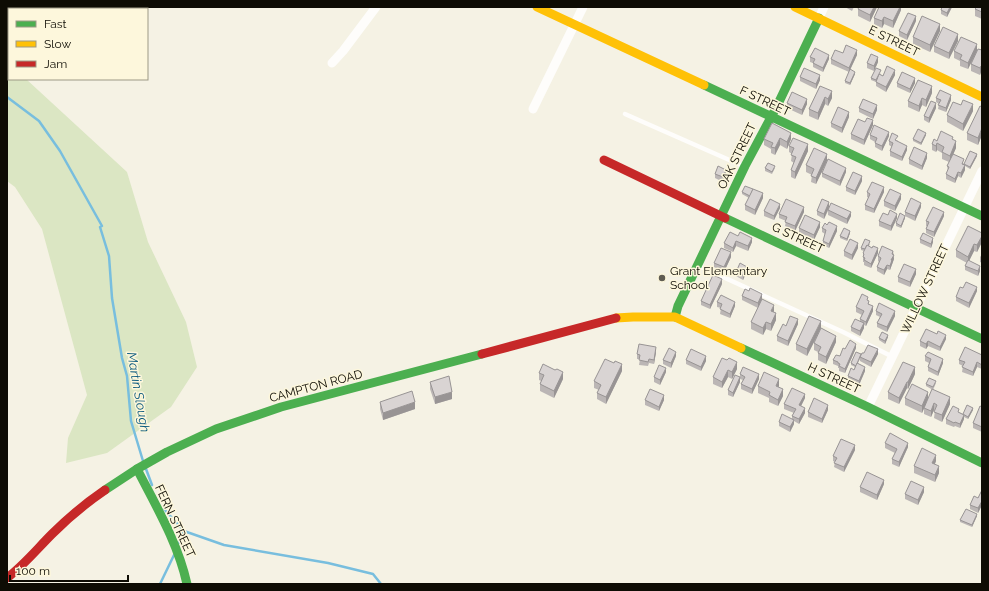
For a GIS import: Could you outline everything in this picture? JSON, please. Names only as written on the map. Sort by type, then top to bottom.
[{"type":"main road","name":"F STREET","points":[[537,7],[982,216]]},
{"type":"main road","name":"E STREET","points":[[795,7],[982,97]]},
{"type":"main road","name":"OAK STREET","points":[[675,317],[678,306],[721,215],[819,18]]},
{"type":"main road","name":"G STREET","points":[[604,160],[982,339]]},
{"type":"main road","name":"CAMPTON ROAD","points":[[7,578],[73,514],[95,497],[137,469],[167,452],[216,429],[281,407],[608,320],[633,317],[675,317]]},
{"type":"main road","name":"H STREET","points":[[675,317],[868,407],[982,463]]},
{"type":"main road","name":"FERN STREET","points":[[137,469],[173,540],[184,570],[187,584]]},
{"type":"street","points":[[332,64],[376,7]]},
{"type":"street","points":[[533,109],[583,7]]},
{"type":"street","name":"OAK STREET","points":[[819,18],[824,7]]},
{"type":"street","name":"WILLOW STREET","points":[[868,407],[982,171]]},
{"type":"lane","points":[[625,114],[745,166]]},
{"type":"lane","points":[[697,265],[843,332],[893,357]]},
{"type":"green space","points":[[7,73],[8,80],[27,80],[127,172],[148,242],[186,322],[197,367],[171,407],[107,453],[66,463],[68,438],[87,395],[42,229],[15,187],[7,181]]},
{"type":"building","points":[[859,7],[874,7],[870,15],[858,9]]},
{"type":"building","points":[[879,7],[900,7],[893,21],[884,17],[882,21],[874,18]]},
{"type":"building","points":[[942,7],[950,7],[947,13],[941,10]]},
{"type":"building","points":[[977,7],[982,7],[982,12],[975,9]]},
{"type":"building","points":[[908,13],[916,16],[907,35],[899,31]]},
{"type":"building","points":[[922,16],[940,24],[930,45],[913,37]]},
{"type":"building","points":[[943,27],[958,34],[949,53],[934,46]]},
{"type":"building","points":[[961,37],[977,44],[968,63],[960,59],[962,55],[954,51]]},
{"type":"building","points":[[846,45],[857,50],[849,68],[831,59],[835,50],[843,53]]},
{"type":"building","points":[[815,48],[829,55],[823,68],[813,63],[815,59],[810,57]]},
{"type":"building","points":[[978,49],[982,50],[982,66],[980,68],[971,64]]},
{"type":"building","points":[[871,54],[878,57],[874,66],[867,63]]},
{"type":"building","points":[[887,66],[895,70],[886,87],[876,82],[879,74],[883,76]]},
{"type":"building","points":[[804,68],[820,75],[816,84],[800,77]]},
{"type":"building","points":[[876,68],[881,70],[876,80],[871,78]]},
{"type":"building","points":[[850,69],[855,72],[850,83],[845,81]]},
{"type":"building","points":[[902,72],[915,78],[910,89],[897,83]]},
{"type":"building","points":[[918,80],[932,86],[926,100],[922,98],[919,106],[908,101]]},
{"type":"building","points":[[820,86],[832,91],[828,99],[825,97],[818,113],[809,109]]},
{"type":"building","points":[[940,90],[951,95],[946,108],[938,105],[941,100],[936,98]]},
{"type":"building","points":[[792,92],[807,99],[802,110],[787,103]]},
{"type":"building","points":[[863,99],[877,105],[873,114],[859,108]]},
{"type":"building","points":[[963,100],[973,104],[963,124],[947,115],[953,102],[961,105]]},
{"type":"building","points":[[931,101],[936,103],[929,118],[924,116]]},
{"type":"building","points":[[980,106],[982,107],[982,128],[978,138],[967,133]]},
{"type":"building","points":[[838,107],[849,112],[842,128],[831,123]]},
{"type":"building","points":[[867,118],[873,120],[864,140],[851,134],[858,119],[865,122]]},
{"type":"building","points":[[772,123],[791,133],[787,142],[780,138],[775,148],[771,147],[773,143],[764,139]]},
{"type":"building","points":[[874,125],[889,132],[882,146],[875,143],[877,138],[870,135]]},
{"type":"building","points":[[918,129],[926,133],[921,143],[913,139]]},
{"type":"building","points":[[941,131],[953,137],[952,139],[956,141],[950,156],[942,152],[944,147],[937,143],[936,146],[932,144],[934,139],[937,141]]},
{"type":"building","points":[[892,133],[898,136],[895,140],[907,146],[902,157],[890,151],[893,143],[889,141]]},
{"type":"building","points":[[793,138],[808,144],[795,172],[791,170],[796,157],[791,155],[794,148],[789,146]]},
{"type":"building","points":[[914,147],[927,153],[922,166],[909,159]]},
{"type":"building","points":[[814,148],[827,154],[816,178],[811,176],[814,169],[806,165]]},
{"type":"building","points":[[970,151],[977,154],[970,167],[964,164]]},
{"type":"building","points":[[953,154],[964,159],[962,164],[965,165],[961,173],[958,172],[955,179],[946,174],[949,167],[947,166]]},
{"type":"building","points":[[828,159],[846,168],[840,181],[822,173]]},
{"type":"building","points":[[768,163],[775,166],[772,172],[765,168]]},
{"type":"building","points":[[718,166],[726,170],[723,177],[715,174]]},
{"type":"building","points":[[853,172],[862,176],[855,191],[846,187]]},
{"type":"building","points":[[872,182],[884,187],[874,209],[865,205],[870,194],[867,192]]},
{"type":"building","points":[[745,186],[753,189],[750,196],[742,192]]},
{"type":"building","points":[[753,189],[763,193],[755,210],[745,205]]},
{"type":"building","points":[[890,189],[901,194],[895,206],[884,201]]},
{"type":"building","points":[[911,198],[921,203],[915,216],[905,212]]},
{"type":"building","points":[[770,199],[780,204],[774,216],[764,211]]},
{"type":"building","points":[[786,199],[804,207],[795,226],[785,222],[787,217],[779,214]]},
{"type":"building","points":[[822,199],[829,202],[824,214],[817,211]]},
{"type":"building","points":[[831,203],[851,212],[847,219],[828,210]]},
{"type":"building","points":[[933,207],[944,212],[934,232],[926,229],[929,222],[926,221]]},
{"type":"building","points":[[890,210],[897,214],[891,226],[879,221],[883,213],[888,215]]},
{"type":"building","points":[[900,213],[905,216],[901,226],[896,223]]},
{"type":"building","points":[[805,215],[820,222],[814,235],[799,228]]},
{"type":"building","points":[[829,222],[837,226],[829,244],[823,241],[826,230],[822,228],[825,223],[827,225]]},
{"type":"building","points":[[968,226],[982,233],[982,236],[977,245],[974,244],[968,257],[956,250]]},
{"type":"building","points":[[844,228],[850,231],[847,239],[840,236]]},
{"type":"building","points":[[730,232],[738,236],[740,232],[752,238],[748,246],[736,241],[733,248],[724,243]]},
{"type":"building","points":[[923,233],[933,238],[931,244],[920,239]]},
{"type":"building","points":[[850,239],[858,243],[852,255],[844,251]]},
{"type":"building","points":[[865,239],[870,241],[865,249],[861,248]]},
{"type":"building","points":[[867,245],[872,248],[873,246],[878,248],[871,264],[864,260],[865,258],[863,257],[863,253]]},
{"type":"building","points":[[882,246],[893,251],[892,254],[894,255],[890,266],[887,265],[884,270],[877,267],[881,258],[878,256]]},
{"type":"building","points":[[721,248],[731,252],[724,267],[714,263]]},
{"type":"building","points":[[968,260],[980,266],[978,271],[965,266]]},
{"type":"building","points":[[740,263],[747,267],[743,275],[736,272]]},
{"type":"building","points":[[904,264],[916,269],[910,282],[898,277]]},
{"type":"building","points":[[713,275],[722,279],[710,305],[701,301]]},
{"type":"building","points":[[966,282],[977,287],[969,303],[956,297],[960,287],[963,288]]},
{"type":"building","points":[[750,288],[762,294],[758,303],[742,296],[745,289],[749,291]]},
{"type":"building","points":[[862,294],[868,297],[868,304],[873,306],[866,322],[860,319],[864,311],[856,307]]},
{"type":"building","points":[[721,295],[735,302],[730,314],[720,309],[722,304],[717,302]]},
{"type":"building","points":[[762,299],[774,305],[771,311],[776,313],[771,324],[766,322],[763,328],[751,322]]},
{"type":"building","points":[[879,303],[895,311],[887,327],[877,323],[882,314],[876,311]]},
{"type":"building","points":[[790,316],[798,319],[788,341],[777,336],[783,324],[786,326]]},
{"type":"building","points":[[809,316],[821,321],[807,349],[796,344]]},
{"type":"building","points":[[855,319],[864,323],[860,331],[851,327]]},
{"type":"building","points":[[821,328],[836,336],[826,357],[818,353],[821,347],[814,343]]},
{"type":"building","points":[[926,329],[937,334],[938,331],[946,335],[940,347],[928,341],[926,344],[920,341]]},
{"type":"building","points":[[882,332],[888,335],[885,341],[879,338]]},
{"type":"building","points":[[850,340],[856,344],[845,369],[839,366],[840,364],[838,362],[833,360],[836,355],[840,356],[843,348],[845,349]]},
{"type":"building","points":[[639,344],[656,347],[654,360],[649,359],[648,362],[639,360],[640,355],[637,354]]},
{"type":"building","points":[[868,345],[878,349],[871,362],[860,357]]},
{"type":"building","points":[[965,347],[982,355],[982,365],[977,362],[973,372],[962,367],[965,362],[959,360]]},
{"type":"building","points":[[669,348],[676,352],[671,363],[663,360]]},
{"type":"building","points":[[691,349],[706,356],[701,367],[686,360]]},
{"type":"building","points":[[856,352],[861,354],[856,366],[851,363]]},
{"type":"building","points":[[928,352],[943,359],[938,372],[928,367],[931,359],[925,356]]},
{"type":"building","points":[[722,358],[727,360],[729,358],[737,362],[732,372],[728,370],[722,382],[713,377]]},
{"type":"building","points":[[605,359],[614,363],[615,361],[622,364],[606,397],[597,393],[601,385],[594,381]]},
{"type":"building","points":[[903,362],[915,367],[899,398],[888,392]]},
{"type":"building","points":[[857,363],[865,367],[859,381],[848,376],[851,368],[854,370]]},
{"type":"building","points":[[543,364],[563,372],[554,391],[540,384],[544,375],[539,373]]},
{"type":"building","points":[[659,365],[666,368],[660,380],[654,377]]},
{"type":"building","points":[[743,367],[759,374],[752,389],[741,384],[745,377],[740,374]]},
{"type":"building","points":[[764,372],[779,379],[776,386],[783,389],[778,400],[769,395],[770,392],[758,386]]},
{"type":"building","points":[[735,375],[740,377],[733,393],[728,390]]},
{"type":"building","points":[[449,376],[452,392],[435,397],[430,382]]},
{"type":"building","points":[[929,378],[936,381],[933,387],[926,384]]},
{"type":"building","points":[[912,384],[928,392],[922,406],[905,398]]},
{"type":"building","points":[[792,388],[805,394],[799,405],[805,408],[799,419],[792,416],[796,409],[784,404]]},
{"type":"building","points":[[650,389],[664,395],[659,407],[645,400]]},
{"type":"building","points":[[932,389],[950,397],[942,415],[934,412],[937,405],[934,403],[931,411],[924,408]]},
{"type":"building","points":[[412,391],[415,402],[383,413],[380,402]]},
{"type":"building","points":[[814,398],[828,405],[822,419],[808,412]]},
{"type":"building","points":[[967,405],[973,408],[968,417],[963,414]]},
{"type":"building","points":[[953,406],[959,409],[958,412],[964,415],[960,424],[946,419]]},
{"type":"building","points":[[980,406],[982,407],[982,427],[973,423]]},
{"type":"building","points":[[782,414],[794,420],[790,427],[779,422]]},
{"type":"building","points":[[890,433],[908,443],[899,462],[892,459],[897,449],[885,443]]},
{"type":"building","points":[[841,439],[855,445],[844,467],[834,463],[837,458],[833,456]]},
{"type":"building","points":[[922,448],[936,455],[932,463],[939,466],[935,475],[914,466]]},
{"type":"building","points":[[867,472],[884,480],[877,495],[860,487]]},
{"type":"building","points":[[911,481],[924,487],[918,500],[905,494]]},
{"type":"building","points":[[982,490],[982,501],[978,508],[970,505],[974,496],[978,498]]},
{"type":"building","points":[[966,509],[977,514],[972,525],[960,520]]},
{"type":"waterway","name":"Martin Slough","points":[[7,97],[39,121],[60,151],[102,226],[100,227],[109,256],[112,298],[122,358],[127,376],[131,421],[143,461]]},
{"type":"waterway","name":"Martin Slough","points":[[146,469],[152,485]]},
{"type":"waterway","name":"Martin Slough","points":[[164,509],[184,531],[224,545],[328,563],[373,574],[381,584]]},
{"type":"waterway","points":[[179,543],[184,531]]},
{"type":"waterway","points":[[160,584],[174,555]]},
{"type":"traffic: fast","points":[[675,317],[678,306],[745,166],[777,106],[819,18]]},
{"type":"traffic: fast","points":[[704,85],[982,216]]},
{"type":"traffic: fast","points":[[725,218],[982,339]]},
{"type":"traffic: fast","points":[[741,348],[868,407],[982,463]]},
{"type":"traffic: fast","points":[[105,490],[167,452],[216,429],[281,407],[482,354]]},
{"type":"traffic: fast","points":[[137,469],[172,539],[187,584]]},
{"type":"traffic: slow","points":[[537,7],[704,85]]},
{"type":"traffic: slow","points":[[795,7],[982,97]]},
{"type":"traffic: slow","points":[[616,318],[675,317],[741,348]]},
{"type":"traffic: jam","points":[[604,160],[725,218]]},
{"type":"traffic: jam","points":[[482,354],[616,318]]},
{"type":"traffic: jam","points":[[7,578],[25,562],[64,522],[105,490]]},
{"type":"place","name":"Grant Elementary School","points":[[662,278]]}]
